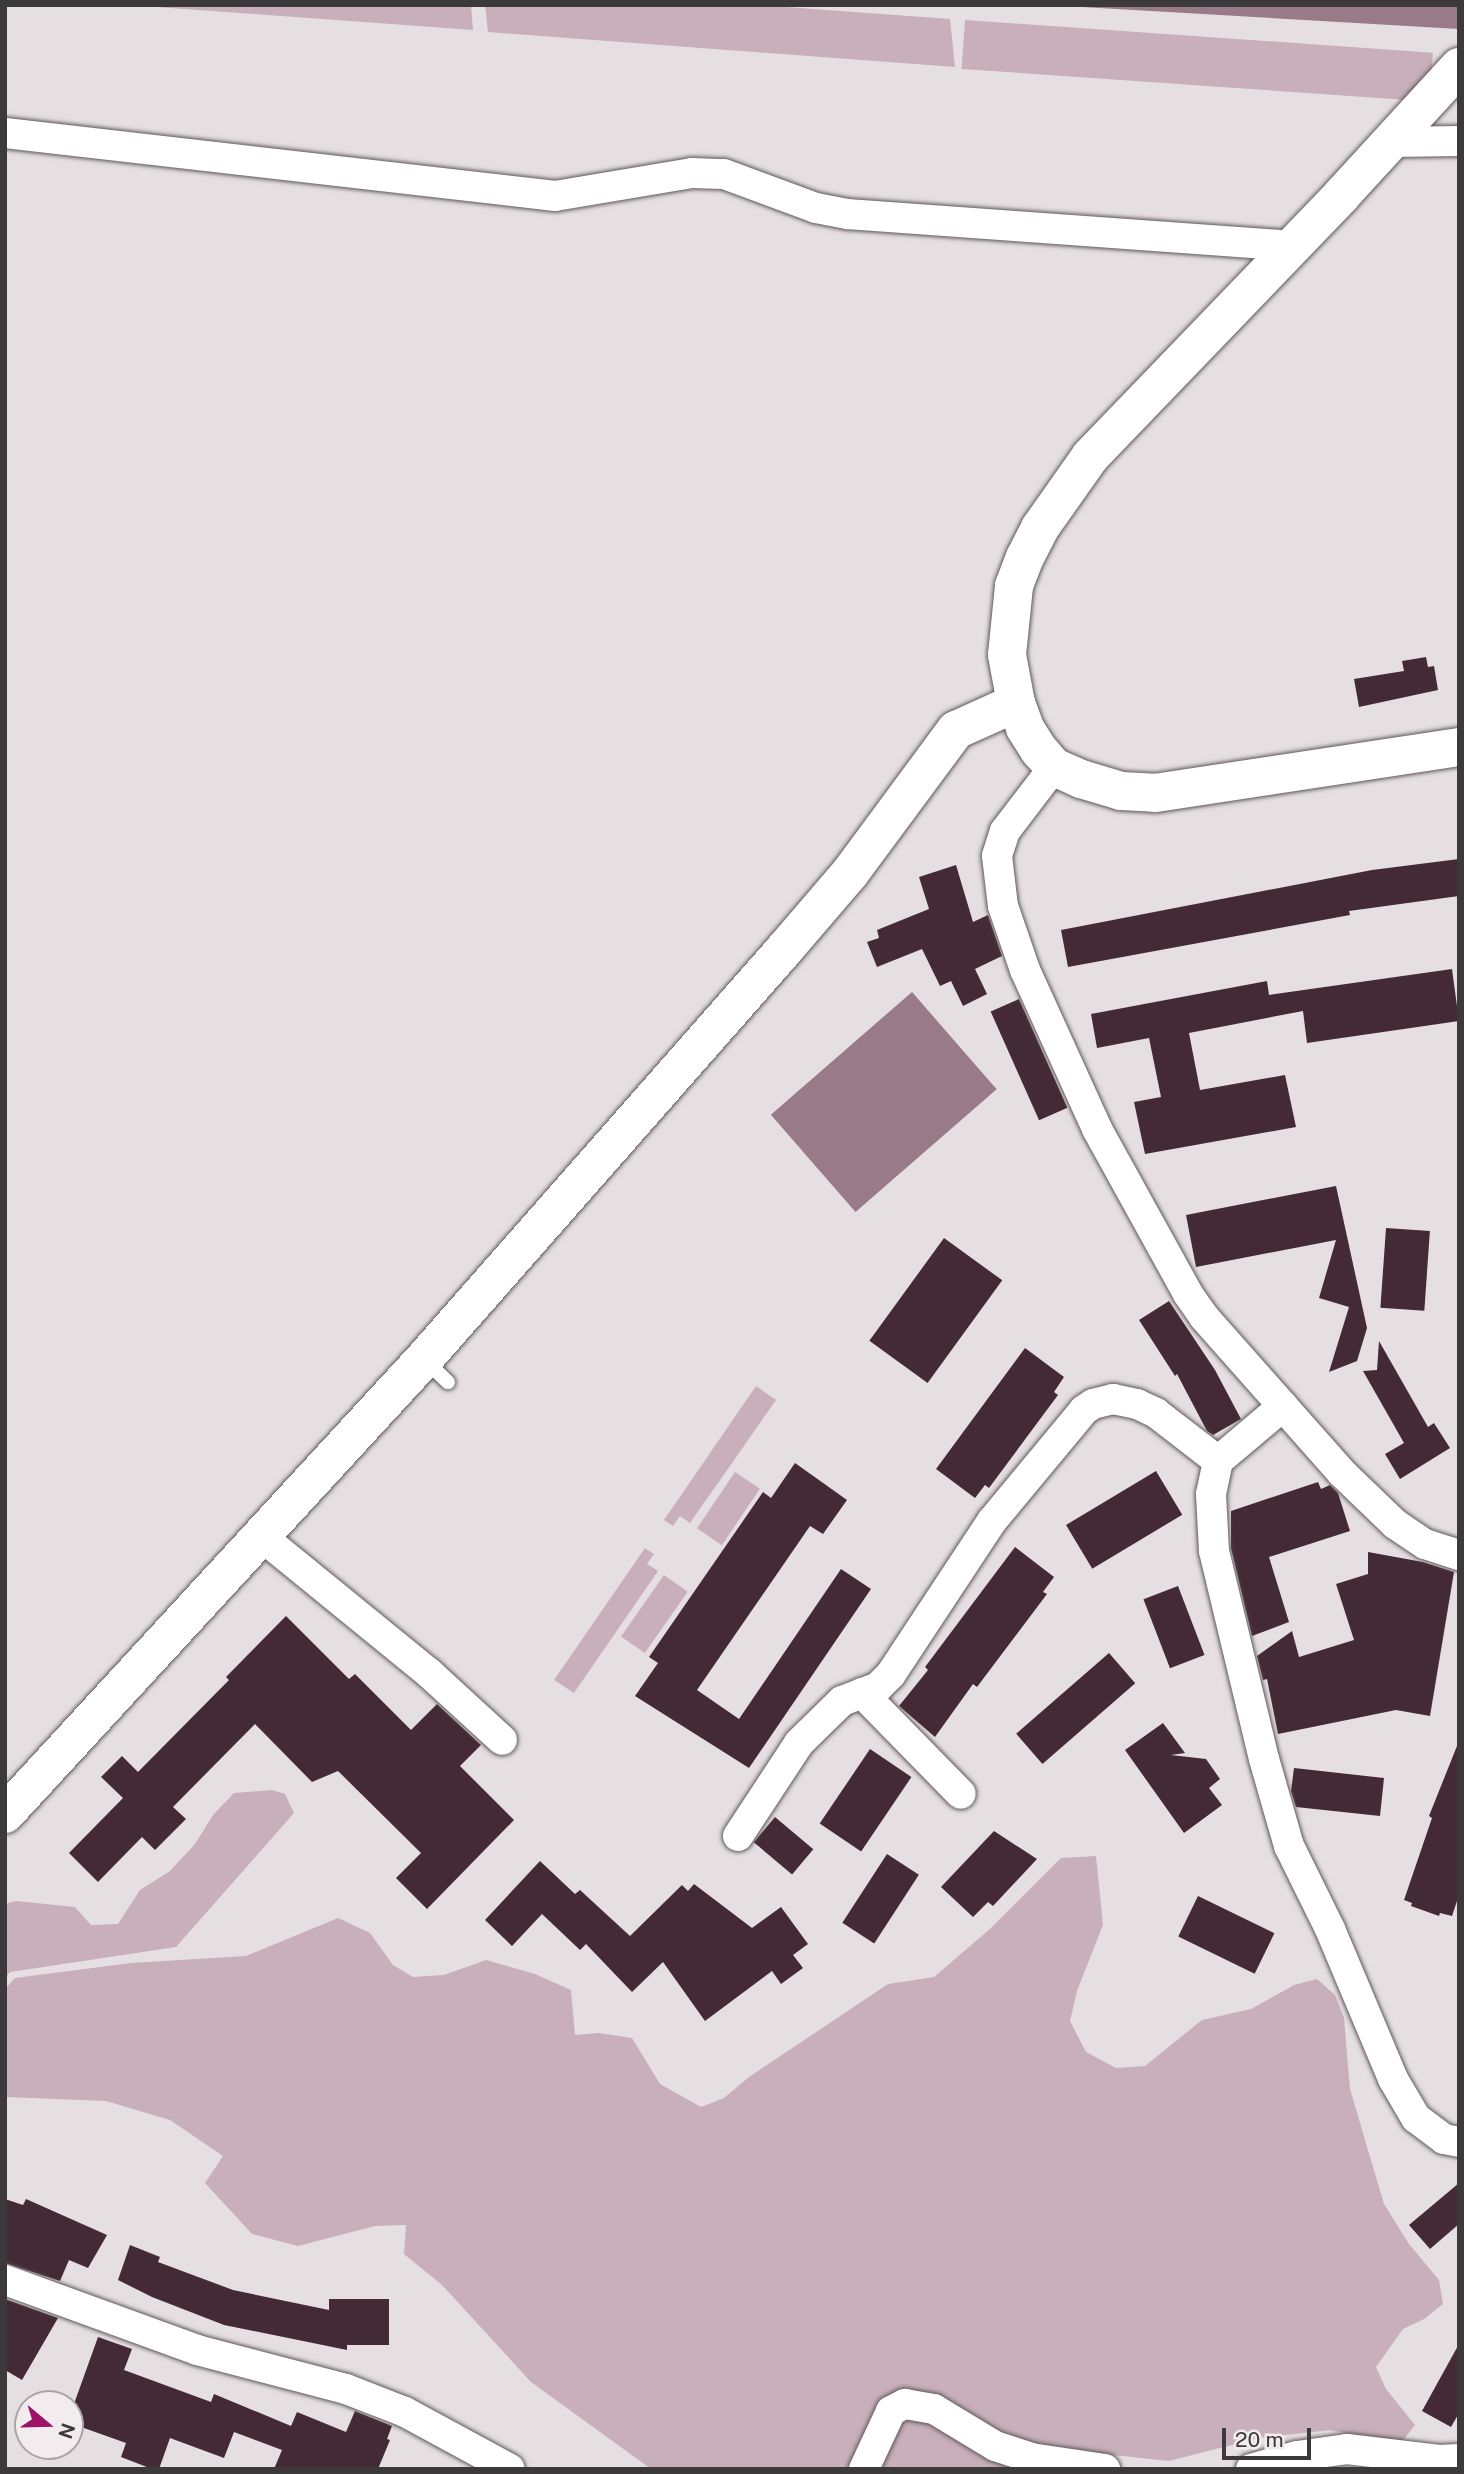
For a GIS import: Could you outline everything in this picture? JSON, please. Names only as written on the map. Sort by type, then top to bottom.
[{"type":"street","points":[[1459,67],[1293,246],[1090,457],[1040,528],[1025,557],[1012,598],[1007,655],[1016,703],[1025,728],[1054,766],[1121,791],[1155,793],[1459,747]]},
{"type":"street","points":[[5,132],[555,196],[692,173],[724,174],[816,208],[848,214],[1293,246]]},
{"type":"street","points":[[1391,142],[1459,141]]},
{"type":"street","points":[[5,1814],[261,1536],[436,1370],[850,873],[956,730],[1016,703]]},
{"type":"street","points":[[1054,766],[1006,831],[997,856],[1003,906],[1024,970],[1097,1129],[1188,1294],[1204,1317],[1341,1472],[1395,1524],[1425,1544],[1459,1555]]},
{"type":"street","points":[[738,1836],[799,1744],[842,1701],[878,1687],[891,1674],[992,1521],[1084,1410],[1093,1404],[1114,1399],[1137,1404],[1156,1413],[1218,1461]]},
{"type":"street","points":[[1283,1406],[1218,1461],[1211,1494],[1214,1551],[1264,1759],[1289,1846],[1330,1929],[1393,2079],[1416,2118],[1444,2139],[1459,2141]]},
{"type":"street","points":[[261,1536],[429,1673],[502,1740]]},
{"type":"street","points":[[862,1693],[961,1794]]},
{"type":"street","points":[[5,2280],[197,2350],[285,2370],[346,2389],[405,2412],[510,2469]]},
{"type":"street","points":[[864,2469],[891,2411],[905,2404],[934,2409],[995,2446],[1031,2458],[1105,2469]]},
{"type":"street","points":[[1251,2469],[1297,2456],[1347,2449],[1439,2460],[1459,2459]]},
{"type":"shaded area","points":[[129,5],[471,5],[473,30]]},
{"type":"shaded area","points":[[485,5],[759,5],[950,19],[955,67],[488,32]]},
{"type":"shaded area","points":[[1062,5],[1459,5],[1459,29],[1082,7]]},
{"type":"shaded area","points":[[965,20],[1433,53],[1429,102],[962,69]]},
{"type":"shaded area","points":[[912,992],[997,1089],[856,1212],[771,1115]]},
{"type":"shaded area","points":[[756,1386],[776,1400],[690,1523],[680,1516],[673,1526],[664,1520]]},
{"type":"shaded area","points":[[735,1472],[760,1489],[722,1545],[697,1528]]},
{"type":"shaded area","points":[[645,1548],[654,1554],[647,1564],[658,1571],[574,1693],[554,1680]]},
{"type":"shaded area","points":[[664,1575],[688,1592],[645,1653],[621,1636]]},
{"type":"shaded area","points":[[272,1790],[285,1794],[294,1813],[176,1947],[10,1972],[5,1978],[5,1904],[16,1901],[75,1907],[91,1925],[118,1924],[140,1890],[170,1871],[195,1844],[213,1815],[234,1793]]},
{"type":"shaded area","points":[[1096,1856],[1103,1925],[1077,1991],[1070,2021],[1086,2052],[1116,2068],[1145,2066],[1202,2020],[1251,2009],[1294,1985],[1317,1979],[1335,1995],[1344,2018],[1350,2089],[1384,2204],[1409,2244],[1439,2280],[1443,2304],[1424,2319],[1403,2329],[1376,2367],[1386,2389],[1415,2425],[1400,2444],[1330,2430],[1259,2438],[1169,2461],[1047,2448],[1004,2436],[906,2390],[882,2398],[852,2469],[651,2469],[531,2382],[442,2285],[404,2254],[406,2225],[375,2226],[298,2246],[252,2234],[205,2183],[223,2156],[170,2120],[106,2101],[5,2097],[5,1989],[15,1978],[131,1963],[246,1956],[338,1918],[370,1933],[393,1965],[413,1977],[444,1975],[486,1960],[535,1974],[571,1990],[575,2035],[599,2033],[632,2038],[660,2084],[701,2107],[724,2098],[749,2077],[888,1984],[934,1977],[991,1928],[1061,1858]]},
{"type":"shaded area","points":[[909,2417],[933,2419],[1033,2469],[876,2469],[895,2425]]},
{"type":"building","points":[[1426,657],[1428,667],[1434,666],[1438,690],[1359,707],[1354,679],[1404,671],[1402,661]]},
{"type":"building","points":[[1459,859],[1459,896],[1349,911],[1350,915],[1068,967],[1061,930],[1372,870]]},
{"type":"building","points":[[956,865],[973,922],[988,915],[1002,956],[975,969],[987,994],[963,1006],[951,981],[940,986],[922,949],[877,967],[867,942],[879,938],[877,930],[929,909],[919,877]]},
{"type":"building","points":[[1452,969],[1459,1021],[1307,1043],[1303,1011],[1189,1033],[1200,1090],[1285,1075],[1296,1127],[1145,1154],[1134,1102],[1161,1097],[1149,1038],[1097,1048],[1091,1014],[1267,981],[1269,995]]},
{"type":"building","points":[[1019,999],[1067,1108],[1039,1120],[991,1012]]},
{"type":"building","points":[[1336,1186],[1367,1328],[1357,1361],[1329,1372],[1349,1307],[1319,1298],[1336,1240],[1196,1267],[1186,1215]]},
{"type":"building","points":[[1386,1228],[1430,1231],[1424,1311],[1380,1308]]},
{"type":"building","points":[[944,1238],[1002,1280],[928,1383],[869,1341]]},
{"type":"building","points":[[1169,1301],[1215,1370],[1241,1419],[1213,1435],[1207,1431],[1177,1374],[1175,1376],[1139,1320]]},
{"type":"building","points":[[1379,1341],[1428,1427],[1434,1423],[1450,1448],[1400,1479],[1385,1454],[1404,1443],[1363,1371],[1377,1370]]},
{"type":"building","points":[[1025,1348],[1064,1377],[1054,1392],[1058,1395],[989,1488],[985,1485],[975,1498],[936,1469]]},
{"type":"building","points":[[795,1463],[847,1500],[823,1534],[810,1526],[697,1690],[739,1719],[841,1569],[871,1589],[749,1768],[635,1696],[658,1663],[649,1657],[763,1492],[771,1498]]},
{"type":"building","points":[[1156,1471],[1182,1515],[1092,1569],[1066,1525]]},
{"type":"building","points":[[1318,1482],[1321,1489],[1330,1485],[1338,1493],[1350,1531],[1269,1557],[1289,1622],[1252,1636],[1231,1548],[1231,1511]]},
{"type":"building","points":[[1015,1547],[1054,1577],[1043,1592],[1047,1594],[977,1687],[973,1684],[935,1737],[899,1706],[928,1670],[925,1667]]},
{"type":"building","points":[[1368,1552],[1423,1562],[1454,1572],[1430,1716],[1396,1710],[1278,1734],[1267,1679],[1263,1680],[1257,1656],[1292,1631],[1299,1657],[1354,1640],[1336,1584],[1368,1574]]},
{"type":"building","points":[[1178,1586],[1205,1655],[1170,1668],[1143,1599]]},
{"type":"building","points":[[286,1616],[349,1679],[355,1674],[411,1730],[437,1704],[481,1745],[460,1766],[514,1820],[427,1909],[396,1878],[421,1853],[338,1771],[312,1782],[255,1724],[173,1807],[186,1819],[155,1850],[142,1837],[98,1882],[69,1853],[123,1798],[101,1777],[122,1756],[138,1772],[229,1680],[226,1677]]},
{"type":"building","points":[[1109,1653],[1135,1683],[1042,1764],[1016,1734]]},
{"type":"building","points":[[1163,1723],[1185,1753],[1171,1755],[1206,1759],[1220,1779],[1209,1788],[1222,1805],[1184,1833],[1125,1750]]},
{"type":"building","points":[[1457,1746],[1459,1895],[1452,1916],[1440,1913],[1439,1916],[1411,1906],[1412,1903],[1404,1900],[1432,1818],[1429,1816]]},
{"type":"building","points":[[870,1749],[911,1777],[861,1852],[820,1824]]},
{"type":"building","points":[[1294,1768],[1384,1778],[1380,1816],[1296,1807],[1291,1791]]},
{"type":"building","points":[[775,1817],[813,1849],[792,1874],[754,1842]]},
{"type":"building","points":[[994,1831],[1037,1859],[993,1906],[988,1902],[973,1917],[941,1887]]},
{"type":"building","points":[[887,1854],[919,1875],[874,1943],[842,1923]]},
{"type":"building","points":[[540,1861],[575,1894],[580,1890],[630,1936],[682,1885],[688,1891],[694,1884],[752,1928],[781,1907],[808,1944],[793,1955],[803,1968],[781,1984],[772,1971],[705,2021],[663,1962],[632,1992],[586,1944],[580,1950],[542,1914],[512,1946],[485,1920]]},
{"type":"building","points":[[1198,1896],[1274,1933],[1255,1974],[1178,1936]]},
{"type":"building","points":[[1459,2183],[1459,2224],[1430,2249],[1409,2225]]},
{"type":"building","points":[[5,2199],[23,2205],[26,2199],[107,2235],[88,2268],[69,2260],[60,2281],[5,2263]]},
{"type":"building","points":[[130,2245],[160,2257],[158,2262],[233,2290],[329,2310],[329,2299],[389,2299],[389,2345],[347,2345],[347,2350],[224,2325],[152,2297],[118,2280]]},
{"type":"building","points":[[5,2299],[58,2318],[22,2380],[5,2370]]},
{"type":"building","points":[[98,2337],[132,2349],[124,2370],[211,2402],[214,2394],[291,2426],[297,2412],[346,2432],[355,2411],[392,2426],[387,2439],[390,2440],[378,2469],[274,2469],[282,2450],[234,2432],[224,2458],[170,2438],[159,2469],[152,2469],[121,2457],[126,2443],[84,2428],[84,2390],[79,2390]]},
{"type":"building","points":[[1459,2344],[1459,2413],[1451,2427],[1422,2411]]}]
